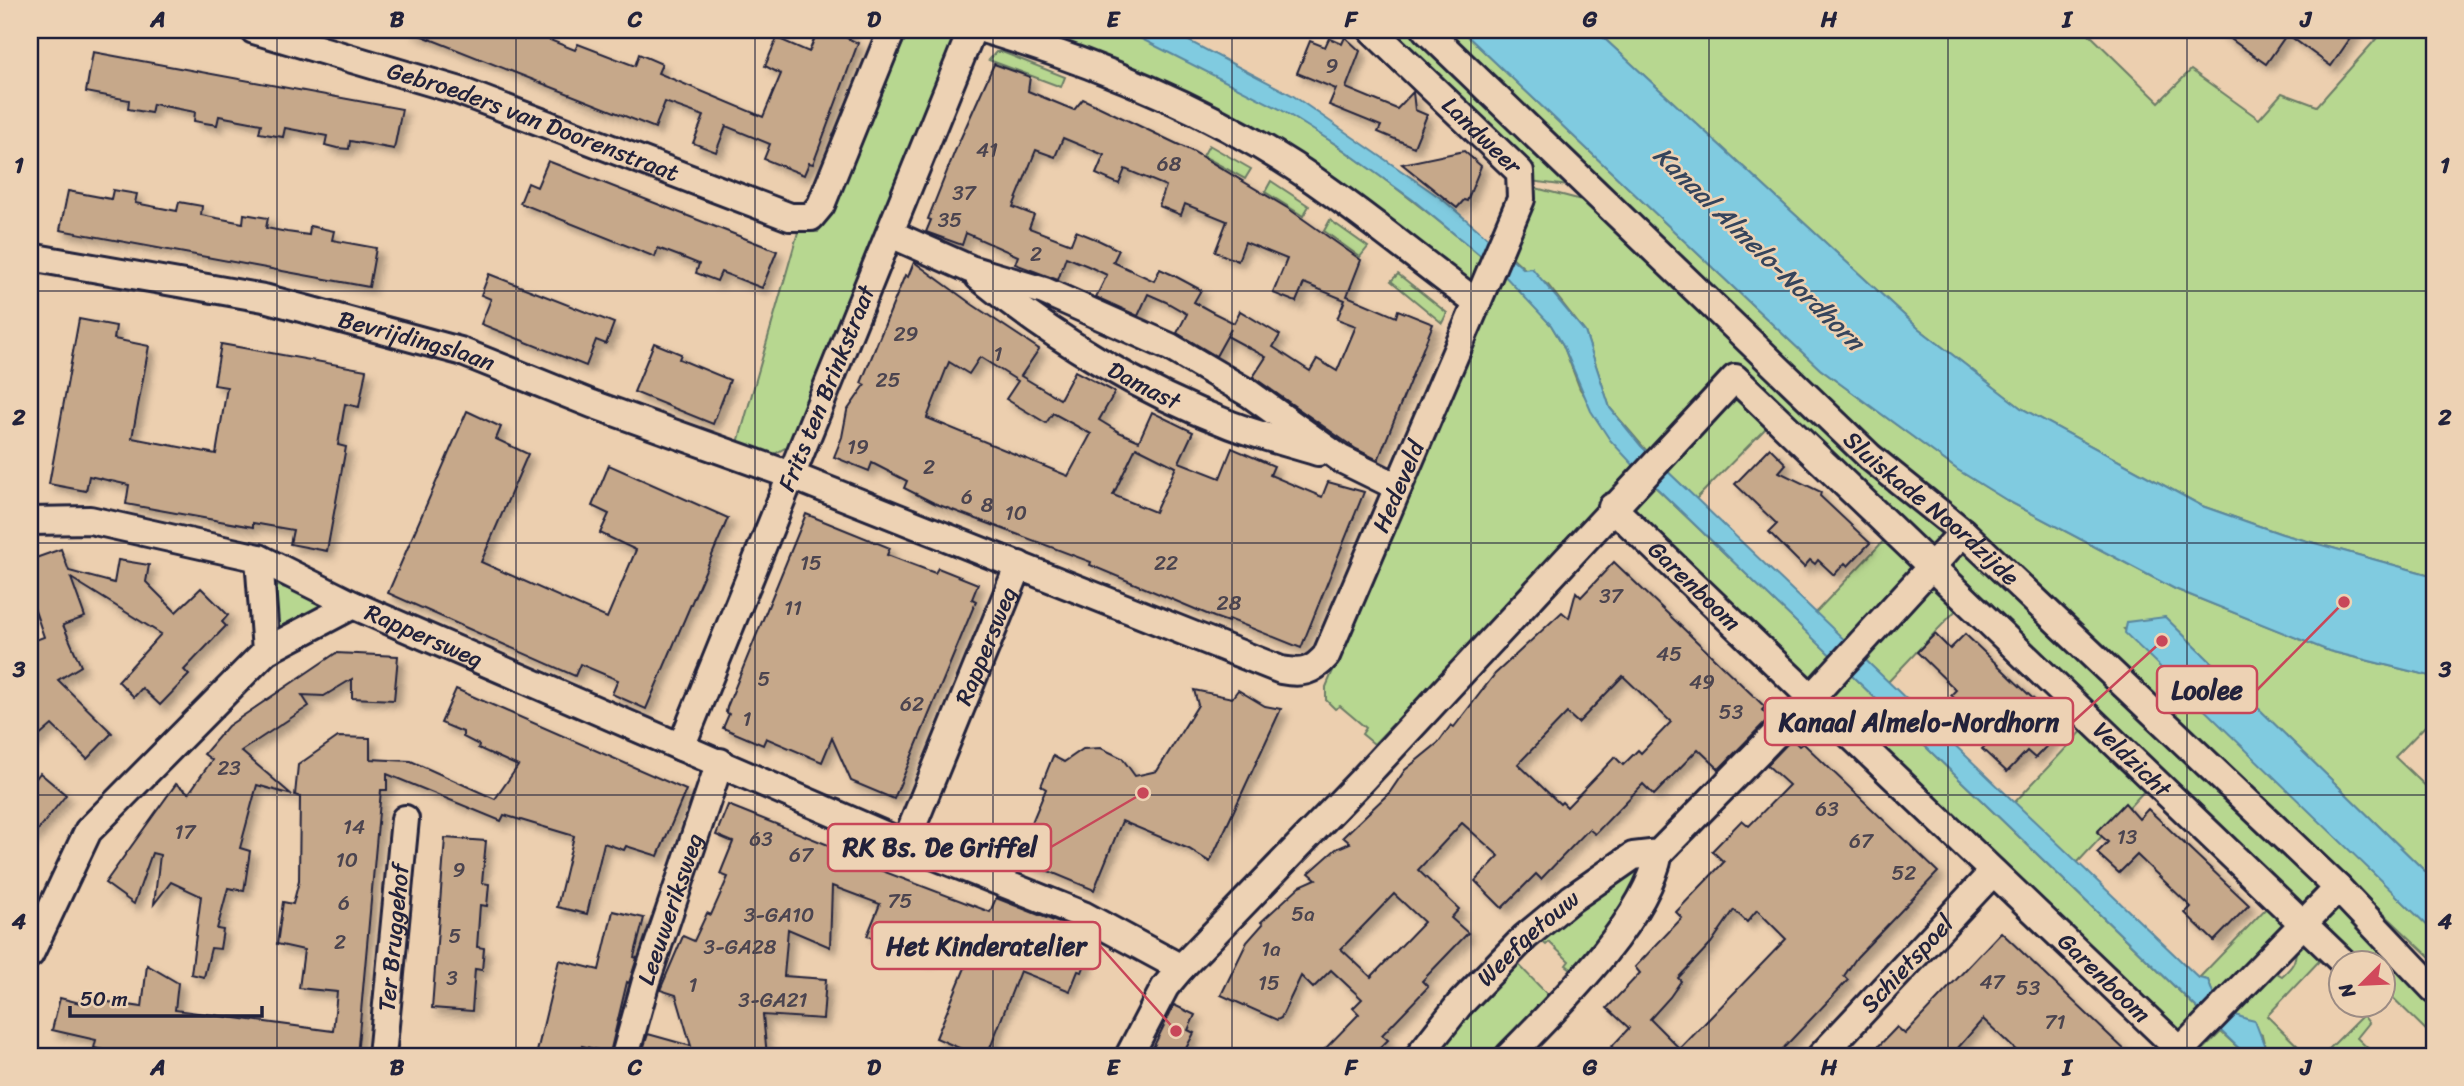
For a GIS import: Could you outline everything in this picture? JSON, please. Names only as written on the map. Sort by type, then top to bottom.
[{"type":"street","name":"Gebroeders van Doorenstraat","points":[[254,30],[457,90],[790,217],[811,217],[821,205],[892,30]]},
{"type":"street","name":"Frits ten Brinkstraat","points":[[681,747],[972,30]]},
{"type":"street","points":[[986,30],[1058,52],[1202,114],[1293,166],[1477,303]]},
{"type":"street","name":"Landweer","points":[[1372,30],[1520,172],[1521,199],[1477,303]]},
{"type":"street","name":"Sluiskade Noordzijde","points":[[1426,30],[1870,457],[1964,532],[2338,888],[2434,989]]},
{"type":"street","name":"Damast","points":[[891,234],[970,269],[1044,291],[1171,347],[1250,394],[1341,459]]},
{"type":"street","name":"Bevrijdingslaan","points":[[30,257],[264,299],[460,351],[592,404],[790,475]]},
{"type":"street","name":"Damast","points":[[970,269],[1029,318],[1149,388],[1231,425],[1341,459],[1398,487]]},
{"type":"street","name":"Hedeveld","points":[[790,475],[1281,670],[1301,674],[1315,668],[1326,656],[1477,303]]},
{"type":"street","points":[[1129,1056],[1173,978],[1361,781],[1620,499],[1673,447],[1761,352]]},
{"type":"street","name":"Veldzicht","points":[[1735,379],[2331,950]]},
{"type":"street","name":"Garenboom","points":[[1620,499],[1818,690],[1993,872],[2184,1050]]},
{"type":"street","points":[[30,521],[90,520],[259,558],[353,605]]},
{"type":"street","points":[[1509,1056],[1576,986],[1619,932],[1655,875],[1659,853],[1818,690],[1964,532]]},
{"type":"street","points":[[259,558],[266,651]]},
{"type":"street","name":"Rappersweg","points":[[905,844],[1019,565]]},
{"type":"street","name":"Rappersweg","points":[[30,954],[88,831],[266,651],[353,605],[905,844],[1083,915],[1173,978]]},
{"type":"street","name":"Leeuweriksweg","points":[[625,1056],[646,981],[720,762]]},
{"type":"street","name":"Ter Bruggehof","points":[[382,1056],[405,819]]},
{"type":"street","name":"Weefgetouw","points":[[1419,1056],[1459,1005],[1525,937],[1633,856],[1659,853]]},
{"type":"street","name":"Schietspoel","points":[[1821,1056],[1993,872]]},
{"type":"street","points":[[2184,1050],[2240,988],[2338,888]]},
{"type":"green space","points":[[909,30],[931,30],[956,41],[795,442],[773,455],[738,443],[798,232],[818,232]]},
{"type":"green space","points":[[1030,30],[1124,30],[1228,80],[1282,110],[1362,163],[1414,201],[1488,262],[1472,287],[1073,45]]},
{"type":"green space","points":[[1389,30],[1412,30],[1576,187],[1530,181],[1531,167],[1500,134]]},
{"type":"green space","points":[[1438,30],[1461,30],[1820,369],[1958,470],[2008,501],[2175,589],[2329,651],[2434,677],[2434,717],[2395,757],[2434,794],[2434,817],[2431,820],[2434,824],[2434,880],[2165,617],[2124,629],[2434,932],[2434,961],[2074,621],[1896,464]]},
{"type":"green space","points":[[1595,30],[2085,30],[2159,102],[2191,70],[2259,119],[2282,93],[2317,106],[2384,30],[2434,30],[2434,576],[2282,534],[2202,506],[2021,408],[1918,328]]},
{"type":"green space","points":[[996,52],[1065,77],[1061,87],[989,60]]},
{"type":"green space","points":[[1209,145],[1251,169],[1245,179],[1203,156]]},
{"type":"green space","points":[[1271,181],[1309,206],[1303,216],[1265,192]]},
{"type":"green space","points":[[1532,187],[1593,203],[1967,545],[2320,885],[2323,892],[2305,916],[1735,375],[1651,456],[1610,408],[1585,332],[1548,285],[1511,256]]},
{"type":"green space","points":[[1330,220],[1368,247],[1360,257],[1324,231]]},
{"type":"green space","points":[[1502,272],[1551,325],[1563,345],[1580,389],[1637,469],[1374,744],[1362,734],[1366,728],[1340,706],[1335,709],[1326,700],[1326,687]]},
{"type":"green space","points":[[1398,274],[1447,313],[1442,323],[1391,281]]},
{"type":"green space","points":[[1741,394],[1771,423],[1696,499],[1667,471],[1681,450],[1734,396]]},
{"type":"green space","points":[[1649,481],[1836,660],[1813,678],[1806,674],[1631,510]]},
{"type":"green space","points":[[1890,534],[1912,564],[1911,572],[1862,626],[1843,640],[1815,613]]},
{"type":"green space","points":[[279,586],[328,601],[330,609],[278,631],[273,587]]},
{"type":"green space","points":[[1934,587],[1961,605],[1888,682],[1864,659],[1927,590]]},
{"type":"green space","points":[[1847,671],[2203,1014],[2178,1033],[1830,697],[1830,692]]},
{"type":"green space","points":[[2086,727],[2148,787],[2077,863],[2014,803]]},
{"type":"green space","points":[[1642,865],[1645,876],[1575,972],[1566,965],[1569,961],[1549,942],[1546,945],[1537,937]]},
{"type":"green space","points":[[2272,902],[2286,924],[2214,997],[2208,980],[2199,978]]},
{"type":"green space","points":[[2337,907],[2378,950],[2350,950],[2323,922]]},
{"type":"green space","points":[[2297,943],[2308,943],[2323,957],[2267,1016],[2308,1056],[2274,1056],[2265,1047],[2262,1035],[2234,1017],[2270,969],[2282,976],[2290,968]]},
{"type":"green space","points":[[1513,959],[1552,999],[1495,1056],[1425,1056]]},
{"type":"green space","points":[[2398,971],[2434,1009],[2434,1038],[2398,1003]]},
{"type":"green space","points":[[2358,1020],[2367,1020],[2369,1023],[2357,1038],[2376,1056],[2336,1056],[2329,1049]]},
{"type":"green space","points":[[2221,1032],[2247,1056],[2203,1056],[2200,1053]]},
{"type":"water","points":[[1124,30],[1168,30],[1292,95],[1442,199],[1524,269],[1532,268],[1585,332],[1610,408],[1641,446],[2199,978],[2208,980],[2215,996],[2225,1008],[2238,1016],[2255,1021],[2265,1047],[2274,1056],[2247,1056],[1637,469],[1610,440],[1591,411],[1563,345],[1551,325],[1502,273],[1413,200],[1337,145],[1280,109]]},
{"type":"water","points":[[1461,30],[1595,30],[1918,328],[2021,408],[2202,506],[2282,534],[2434,576],[2434,677],[2329,651],[2175,589],[2008,501],[1958,470],[1820,369]]},
{"type":"water","points":[[2165,617],[2434,880],[2434,932],[2125,633],[2127,622]]},
{"type":"building","points":[[407,30],[525,30],[575,50],[578,44],[635,66],[639,54],[662,64],[658,73],[763,117],[781,74],[765,66],[777,38],[809,52],[818,30],[851,30],[847,38],[858,43],[813,164],[809,163],[804,175],[764,159],[770,144],[726,126],[716,152],[693,143],[704,116],[665,102],[655,128]]},
{"type":"building","points":[[2218,30],[2356,30],[2331,66],[2287,34],[2266,64]]},
{"type":"building","points":[[1345,37],[1360,51],[1346,88],[1397,109],[1413,92],[1415,110],[1427,115],[1414,147],[1378,132],[1381,126],[1329,105],[1336,89],[1297,73],[1310,41],[1325,47],[1329,38],[1342,44]]},
{"type":"building","points":[[93,52],[402,109],[394,149],[350,141],[349,149],[337,148],[325,145],[327,136],[285,128],[283,137],[259,133],[261,124],[219,116],[217,125],[194,121],[195,112],[153,104],[151,113],[128,109],[129,100],[86,92]]},
{"type":"building","points":[[994,64],[1030,77],[1028,91],[1074,110],[1083,99],[1194,152],[1289,209],[1361,260],[1347,296],[1396,317],[1398,310],[1433,324],[1378,460],[1356,449],[1253,377],[1266,357],[1227,336],[1216,356],[1177,333],[1187,314],[1166,302],[1148,294],[1138,316],[1096,297],[1107,275],[1066,257],[1058,280],[1015,264],[1018,256],[966,233],[962,245],[926,232],[931,220],[928,219]],"holes":[[[1063,138],[1104,155],[1096,174],[1119,184],[1125,169],[1166,186],[1159,206],[1181,215],[1185,204],[1227,221],[1215,252],[1238,261],[1245,242],[1287,259],[1273,293],[1296,302],[1304,283],[1345,300],[1337,319],[1356,326],[1337,371],[1317,359],[1310,371],[1273,347],[1280,335],[1240,311],[1234,323],[1194,302],[1201,290],[1173,275],[1160,269],[1154,281],[1113,262],[1119,250],[1076,231],[1071,244],[1029,228],[1034,215],[1013,207],[1036,150],[1055,157]]]},
{"type":"building","points":[[1464,151],[1481,166],[1467,201],[1464,200],[1457,208],[1402,164]]},
{"type":"building","points":[[548,161],[777,251],[762,288],[721,272],[717,281],[696,273],[699,264],[679,256],[658,248],[655,257],[520,203],[528,183],[537,187]]},
{"type":"building","points":[[113,190],[137,194],[135,203],[177,211],[179,202],[202,206],[201,215],[243,223],[244,214],[268,218],[266,228],[287,232],[309,235],[310,226],[334,231],[332,240],[376,248],[369,287],[60,230],[68,191],[111,199]]},
{"type":"building","points":[[914,262],[1039,349],[1021,376],[1060,399],[1075,371],[1115,392],[1099,420],[1119,432],[1139,441],[1152,412],[1193,432],[1179,462],[1220,478],[1232,448],[1274,466],[1270,475],[1322,497],[1328,482],[1364,492],[1301,648],[1229,619],[1228,622],[1214,617],[1090,565],[1091,562],[934,503],[904,488],[907,481],[872,463],[869,471],[834,457],[842,437],[847,411],[865,385],[861,383],[905,275],[908,277]],"holes":[[[980,357],[1018,381],[1006,399],[1046,423],[1053,413],[1091,434],[1068,476],[927,418],[949,362],[969,374]],[[1136,447],[1176,467],[1155,512],[1113,495]]]},
{"type":"building","points":[[489,274],[614,323],[606,344],[596,340],[586,366],[481,324],[491,299],[481,295]]},
{"type":"building","points":[[79,319],[116,326],[114,339],[149,346],[132,438],[216,454],[227,387],[214,385],[221,344],[366,370],[359,407],[345,404],[338,445],[346,447],[327,551],[290,544],[293,530],[253,523],[253,527],[126,504],[129,485],[89,476],[86,491],[49,484]]},
{"type":"building","points":[[654,343],[681,354],[679,359],[730,380],[713,424],[634,392]]},
{"type":"building","points":[[467,411],[501,427],[496,439],[528,454],[481,562],[607,618],[636,550],[600,533],[609,514],[592,506],[609,465],[728,518],[646,709],[612,694],[618,680],[580,664],[575,676],[388,593]]},
{"type":"building","points":[[1770,448],[1786,464],[1779,472],[1821,492],[1820,496],[1870,543],[1848,566],[1845,563],[1834,575],[1818,560],[1815,564],[1810,560],[1804,567],[1769,532],[1777,524],[1735,484]]},
{"type":"building","points":[[806,514],[890,548],[887,555],[935,573],[938,568],[978,584],[972,599],[976,601],[894,799],[851,781],[832,738],[822,762],[766,738],[763,745],[723,728],[729,714],[726,712],[727,707]]},
{"type":"building","points":[[61,549],[69,571],[114,583],[118,560],[149,565],[146,582],[176,612],[201,588],[228,615],[222,622],[226,626],[184,670],[189,675],[160,705],[142,688],[134,697],[118,681],[161,634],[71,578],[85,617],[63,625],[81,666],[58,680],[112,733],[87,759],[52,725],[30,744],[30,642],[44,637],[30,596],[30,560]]},
{"type":"building","points":[[1614,562],[1765,707],[1762,710],[1769,718],[1719,769],[1698,749],[1654,795],[1643,784],[1595,834],[1589,829],[1541,879],[1536,874],[1502,908],[1475,881],[1499,856],[1462,823],[1418,870],[1459,909],[1451,918],[1468,933],[1422,981],[1428,987],[1382,1035],[1388,1040],[1372,1056],[1318,1056],[1359,1014],[1353,1008],[1362,999],[1331,970],[1313,988],[1301,976],[1281,1018],[1277,1020],[1221,995],[1247,942],[1263,924],[1261,922],[1300,886],[1316,879],[1309,873],[1336,849],[1350,843],[1343,837],[1390,792],[1405,770],[1438,743],[1451,725],[1454,727],[1495,674],[1562,612],[1569,618],[1576,592],[1581,597]],"holes":[[[1623,676],[1671,722],[1641,753],[1638,750],[1623,765],[1615,757],[1567,807],[1562,802],[1560,804],[1518,764],[1567,713],[1578,723]],[[1394,894],[1424,922],[1371,977],[1341,949]]]},
{"type":"building","points":[[1935,634],[1950,649],[1965,634],[2064,728],[2035,758],[2027,751],[2007,772],[1982,749],[1999,731],[1971,704],[1966,710],[1951,695],[1956,690],[1917,652]]},
{"type":"building","points":[[336,653],[398,656],[394,700],[352,698],[352,679],[324,696],[302,695],[309,706],[241,751],[292,795],[257,785],[240,848],[250,851],[244,891],[228,888],[217,929],[223,930],[220,949],[211,948],[204,977],[191,974],[201,896],[171,882],[154,904],[160,855],[152,853],[134,904],[105,883],[176,784],[189,793],[212,760],[204,754],[228,726]]},
{"type":"building","points":[[456,689],[686,790],[658,856],[626,846],[624,850],[604,843],[587,914],[557,907],[574,836],[504,815],[501,821],[387,774],[387,790],[381,790],[357,1056],[130,1056],[94,1048],[96,1040],[52,1030],[60,998],[80,1003],[81,998],[142,1007],[147,965],[178,983],[175,1010],[333,1031],[337,992],[299,988],[304,950],[277,944],[283,902],[293,904],[299,881],[300,797],[295,795],[298,765],[338,737],[370,738],[370,759],[411,761],[495,799],[518,766],[478,748],[479,745],[463,737],[463,732],[441,723]]},
{"type":"building","points":[[1194,690],[1232,698],[1238,690],[1265,706],[1281,709],[1210,862],[1189,849],[1122,821],[1094,890],[1017,858],[1046,789],[1041,786],[1053,756],[1064,762],[1083,749],[1101,748],[1122,758],[1135,776],[1157,771],[1198,705]]},
{"type":"building","points":[[1792,739],[1799,746],[1803,743],[1938,872],[1857,957],[1844,976],[1848,980],[1776,1056],[1603,1056],[1629,1028],[1607,1008],[1640,973],[1635,967],[1682,918],[1676,912],[1724,862],[1712,851],[1742,820],[1749,826],[1789,785],[1767,765]],"holes":[[[1734,910],[1747,922],[1757,910],[1786,939],[1680,1049],[1650,1019],[1681,981],[1678,978],[1711,943]]]},
{"type":"building","points":[[40,773],[66,795],[30,840],[30,786]]},
{"type":"building","points":[[2125,803],[2139,819],[2148,809],[2249,905],[2214,941],[2185,913],[2191,907],[2137,855],[2119,873],[2097,853],[2108,842],[2097,832]]},
{"type":"building","points":[[728,805],[866,860],[864,864],[990,912],[996,898],[1082,932],[1095,939],[1082,972],[1078,971],[1070,991],[1020,971],[987,1056],[962,1056],[964,1050],[936,1038],[976,941],[939,926],[927,959],[867,936],[880,904],[832,886],[830,947],[788,929],[784,976],[826,979],[823,1019],[763,1015],[767,1056],[641,1056],[648,1034],[691,1046],[676,995],[660,990],[683,936],[694,941],[707,913],[711,915],[728,877],[720,874],[733,842],[716,835]]},
{"type":"building","points":[[445,838],[486,841],[482,883],[489,884],[487,906],[480,905],[477,947],[484,948],[482,970],[475,969],[472,1011],[432,1008]]},
{"type":"building","points":[[613,911],[644,918],[634,957],[637,958],[629,983],[627,982],[610,1053],[582,1046],[580,1056],[536,1056],[559,960],[599,970]]},
{"type":"building","points":[[2001,932],[2131,1056],[2022,1056],[1983,1019],[1951,1056],[1869,1056],[1897,1027],[1905,1034]]},
{"type":"building","points":[[1174,1005],[1195,1015],[1188,1030],[1194,1033],[1182,1056],[1149,1056]]},
{"type":"place","name":"Loolee","points":[[2344,602]]},
{"type":"place","name":"Kanaal Almelo-Nordhorn","points":[[2162,641]]},
{"type":"place","name":"RK Bs. De Griffel","points":[[1143,793]]},
{"type":"place","name":"Het Kinderatelier","points":[[1176,1031]]}]
